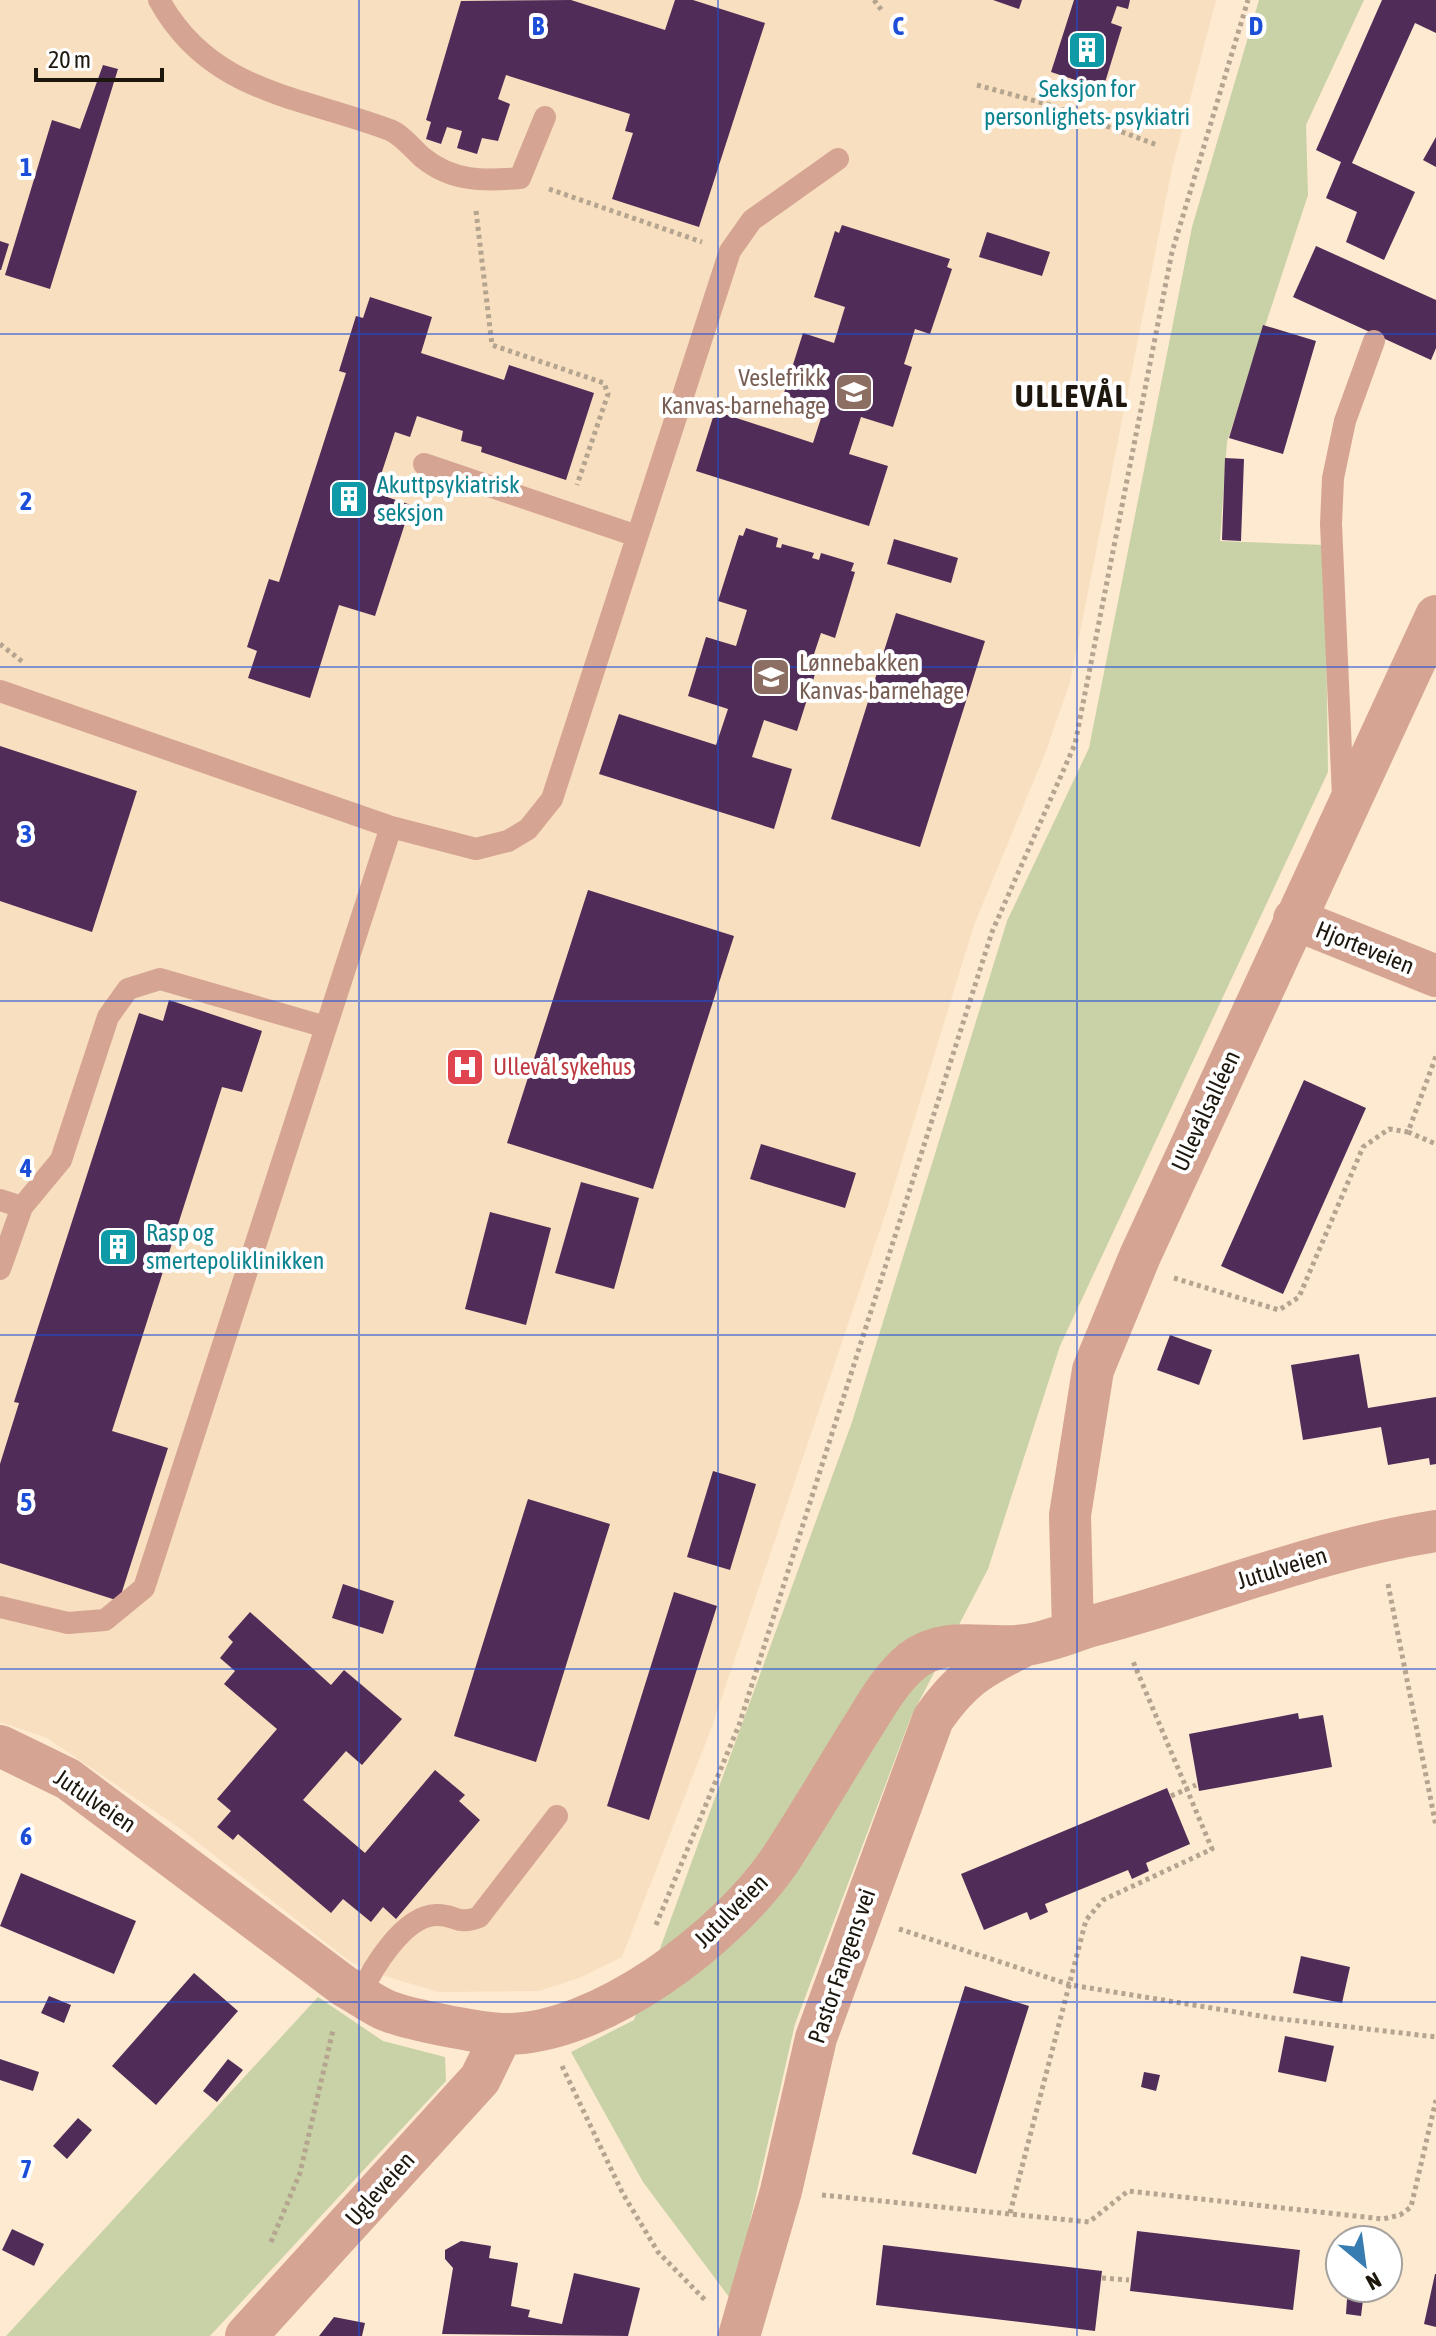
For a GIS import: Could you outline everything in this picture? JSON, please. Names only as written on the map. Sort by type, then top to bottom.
[{"type":"street","name":"Ullevålsalléen","points":[[1073,1631],[1070,1515],[1093,1370],[1140,1256],[1436,616]]},
{"type":"street","name":"Hjorteveien","points":[[1294,919],[1436,976]]},
{"type":"street","name":"Jutulveien","points":[[0,1746],[68,1779],[352,1991],[386,2011],[502,2034],[551,2026],[584,2016],[638,1990],[708,1939],[746,1902],[778,1863],[883,1694],[912,1661],[954,1644],[1025,1645],[1379,1540],[1436,1531]]},
{"type":"street","name":"Pastor Fangens vei","points":[[740,2335],[781,2191],[816,2038],[933,1719],[954,1689],[976,1669],[1025,1645]]},
{"type":"street","name":"Ugleveien","points":[[246,2336],[480,2079],[502,2034]]},
{"type":"lane","points":[[159,0],[169,18],[206,59],[243,82],[394,131],[426,160],[473,182],[520,178],[545,117]]},
{"type":"lane","points":[[0,691],[391,827],[476,849],[508,841],[528,829],[552,799],[730,251],[752,220],[838,159]]},
{"type":"lane","points":[[1344,811],[1331,524],[1333,478],[1345,421],[1374,341]]},
{"type":"lane","points":[[424,464],[637,536]]},
{"type":"lane","points":[[0,1607],[68,1623],[105,1620],[144,1588],[391,827]]},
{"type":"lane","points":[[0,1269],[22,1207],[61,1160],[108,1017],[128,989],[160,979],[326,1027]]},
{"type":"lane","points":[[0,1200],[22,1207]]},
{"type":"lane","points":[[352,1991],[381,1955],[419,1920],[437,1915],[463,1923],[479,1917],[557,1816]]},
{"type":"path","points":[[874,0],[883,12]]},
{"type":"path","points":[[652,1934],[739,1725],[843,1408],[992,932],[1075,744],[1172,252],[1248,0]]},
{"type":"path","points":[[977,85],[1050,105],[1157,145]]},
{"type":"path","points":[[520,178],[617,215],[730,251]]},
{"type":"path","points":[[473,182],[492,345],[604,383],[608,394],[568,513]]},
{"type":"path","points":[[1408,1132],[1436,1056]]},
{"type":"path","points":[[1140,1256],[1168,1276],[1279,1310],[1299,1297],[1363,1147],[1389,1129],[1408,1132],[1436,1144]]},
{"type":"path","points":[[1379,1540],[1436,1826]]},
{"type":"path","points":[[1010,2213],[1086,1920],[1103,1900],[1212,1849],[1114,1620]]},
{"type":"path","points":[[1171,1796],[1196,1785]]},
{"type":"path","points":[[860,1918],[1071,1985],[1273,2018],[1436,2037]]},
{"type":"path","points":[[265,2252],[300,2173],[352,1991]]},
{"type":"path","points":[[551,2026],[562,2067],[623,2194],[658,2252],[740,2335]]},
{"type":"path","points":[[781,2191],[1089,2222],[1128,2191],[1383,2219],[1400,2215],[1411,2207],[1436,2100]]},
{"type":"path","points":[[1102,2278],[1129,2280]]},
{"type":"shaded area","name":"Ullevål sykehus","points":[[0,0],[1216,0],[1172,168],[1070,682],[1046,751],[974,925],[887,1209],[711,1729],[622,1957],[579,1978],[539,1991],[439,1992],[371,1972],[348,1960],[178,1827],[47,1738],[0,1722]]},
{"type":"green space","points":[[1259,0],[1364,0],[1306,125],[1308,195],[1227,442],[1220,541],[1325,545],[1328,772],[1060,1346],[988,1569],[911,1717],[795,2024],[732,2301],[643,2182],[571,2052],[634,2020],[852,1422],[1007,921],[1089,748],[1192,227]]},
{"type":"green space","points":[[318,1997],[383,2041],[445,2057],[446,2081],[210,2336],[6,2336]]},
{"type":"building","points":[[571,0],[665,30],[675,0],[693,0],[765,23],[699,227],[612,199],[633,133],[625,131],[630,114],[506,75],[498,99],[510,104],[498,141],[482,138],[477,154],[457,148],[462,131],[447,127],[441,144],[426,139],[431,122],[426,120],[461,1]]},
{"type":"building","points":[[993,0],[1022,0],[1019,9]]},
{"type":"building","name":"Seksjon for personlighets- psykiatri","points":[[1074,0],[1130,0],[1128,9],[1117,6],[1111,23],[1122,27],[1103,89],[1051,72]]},
{"type":"building","points":[[1382,0],[1436,0],[1436,33],[1415,23],[1352,163],[1415,192],[1384,260],[1346,242],[1357,212],[1326,198],[1341,162],[1316,150]]},
{"type":"building","points":[[103,65],[118,69],[50,289],[5,275],[52,120],[80,129]]},
{"type":"building","points":[[1436,137],[1436,167],[1423,160]]},
{"type":"building","points":[[842,225],[950,259],[947,267],[952,269],[930,334],[915,329],[904,364],[912,367],[893,427],[861,417],[849,454],[888,466],[869,526],[696,471],[715,411],[813,443],[821,418],[784,406],[788,394],[784,393],[803,333],[834,343],[845,307],[814,297],[835,231],[839,233]]},
{"type":"building","points":[[987,232],[1050,252],[1042,276],[979,257]]},
{"type":"building","points":[[0,241],[9,244],[1,270],[0,270]]},
{"type":"building","points":[[1316,246],[1436,300],[1436,348],[1431,360],[1293,297]]},
{"type":"building","name":"Akuttpsykiatrisk seksjon","points":[[370,297],[432,317],[421,353],[504,380],[509,365],[594,393],[566,480],[481,452],[482,447],[461,441],[463,431],[417,416],[410,437],[395,432],[375,493],[411,505],[375,616],[339,605],[310,698],[248,678],[257,651],[247,647],[269,579],[279,582],[346,373],[339,371],[356,316],[363,318]]},
{"type":"building","points":[[1263,325],[1316,341],[1283,454],[1229,438]]},
{"type":"building","points":[[1225,458],[1244,459],[1241,541],[1222,540]]},
{"type":"building","points":[[746,528],[778,538],[776,547],[781,548],[782,544],[814,553],[812,558],[819,560],[821,553],[854,563],[851,571],[855,572],[835,638],[821,633],[809,669],[816,671],[797,731],[764,720],[752,757],[792,769],[774,829],[599,774],[619,714],[716,745],[728,709],[688,696],[706,637],[736,646],[747,610],[718,601],[739,535],[743,536]]},
{"type":"building","points":[[894,539],[958,558],[951,583],[887,564]]},
{"type":"building","points":[[896,613],[985,641],[920,847],[831,819]]},
{"type":"building","points":[[0,746],[137,791],[92,932],[0,901]]},
{"type":"building","points":[[588,890],[734,936],[653,1189],[507,1143]]},
{"type":"building","name":"Rasp og smertepoliklinikken","points":[[169,1000],[262,1031],[242,1092],[222,1087],[112,1431],[168,1448],[119,1601],[0,1563],[0,1464],[19,1403],[14,1402],[139,1013],[163,1021]]},
{"type":"building","points":[[1304,1080],[1366,1108],[1283,1294],[1221,1266]]},
{"type":"building","points":[[761,1144],[856,1173],[845,1208],[750,1179]]},
{"type":"building","points":[[581,1182],[639,1198],[614,1289],[555,1273]]},
{"type":"building","points":[[490,1212],[551,1228],[526,1325],[465,1309]]},
{"type":"building","points":[[1170,1335],[1212,1350],[1199,1385],[1157,1370]]},
{"type":"building","points":[[1359,1354],[1368,1408],[1436,1397],[1436,1464],[1430,1465],[1429,1458],[1388,1465],[1381,1427],[1303,1440],[1291,1365]]},
{"type":"building","points":[[713,1471],[756,1484],[730,1570],[687,1557]]},
{"type":"building","points":[[528,1499],[610,1524],[536,1762],[454,1736]]},
{"type":"building","points":[[343,1584],[394,1601],[383,1634],[332,1618]]},
{"type":"building","points":[[674,1592],[717,1606],[649,1820],[607,1806]]},
{"type":"building","points":[[250,1612],[331,1685],[344,1670],[402,1719],[362,1765],[346,1751],[303,1800],[365,1853],[435,1770],[465,1795],[459,1801],[480,1820],[396,1919],[383,1907],[371,1922],[343,1899],[331,1913],[238,1834],[233,1840],[217,1827],[231,1811],[217,1799],[277,1729],[224,1684],[235,1671],[220,1658],[233,1642],[228,1637]]},
{"type":"building","points":[[1298,1713],[1299,1719],[1323,1715],[1332,1767],[1199,1791],[1189,1734]]},
{"type":"building","points":[[1167,1788],[1190,1844],[1146,1863],[1149,1871],[1132,1879],[1128,1870],[1045,1904],[1048,1912],[1030,1920],[1027,1912],[984,1930],[961,1874]]},
{"type":"building","points":[[21,1873],[136,1921],[114,1974],[0,1926]]},
{"type":"building","points":[[1301,1956],[1350,1967],[1342,2003],[1293,1993]]},
{"type":"building","points":[[194,1973],[238,2011],[156,2105],[112,2066]]},
{"type":"building","points":[[965,1986],[1029,2006],[976,2174],[912,2154]]},
{"type":"building","points":[[49,1996],[71,2005],[64,2023],[41,2013]]},
{"type":"building","points":[[1285,2036],[1334,2046],[1326,2082],[1278,2072]]},
{"type":"building","points":[[0,2059],[39,2072],[33,2091],[0,2080]]},
{"type":"building","points":[[228,2059],[243,2070],[217,2102],[203,2091]]},
{"type":"building","points":[[1144,2072],[1160,2075],[1156,2091],[1141,2087]]},
{"type":"building","points":[[78,2118],[92,2130],[67,2159],[53,2146]]},
{"type":"building","points":[[12,2229],[44,2244],[34,2266],[2,2250]]},
{"type":"building","points":[[1137,2231],[1300,2250],[1293,2310],[1130,2291]]},
{"type":"building","points":[[461,2241],[491,2246],[489,2258],[518,2263],[511,2306],[530,2310],[528,2317],[562,2324],[574,2273],[640,2288],[628,2336],[442,2334],[453,2268],[445,2259],[445,2250]]},
{"type":"building","points":[[883,2245],[1102,2271],[1095,2331],[876,2305]]},
{"type":"building","points":[[1436,2274],[1436,2327],[1424,2324]]},
{"type":"building","points":[[1347,2304],[1362,2304],[1361,2316],[1346,2314]]},
{"type":"building","points":[[334,2317],[365,2323],[362,2336],[319,2336]]},
{"type":"place","name":"Seksjon for personlighets- psykiatri","points":[[1087,50]]},
{"type":"place","name":"Veslefrikk Kanvas-barnehage","points":[[854,392]]},
{"type":"place","name":"Akuttpsykiatrisk seksjon","points":[[349,499]]},
{"type":"place","name":"Lønnebakken Kanvas-barnehage","points":[[771,677]]},
{"type":"place","name":"Ullevål sykehus","points":[[465,1067]]},
{"type":"place","name":"Rasp og smertepoliklinikken","points":[[118,1247]]},
{"type":"district","name":"ULLEVÅL","points":[[1072,396]]}]
